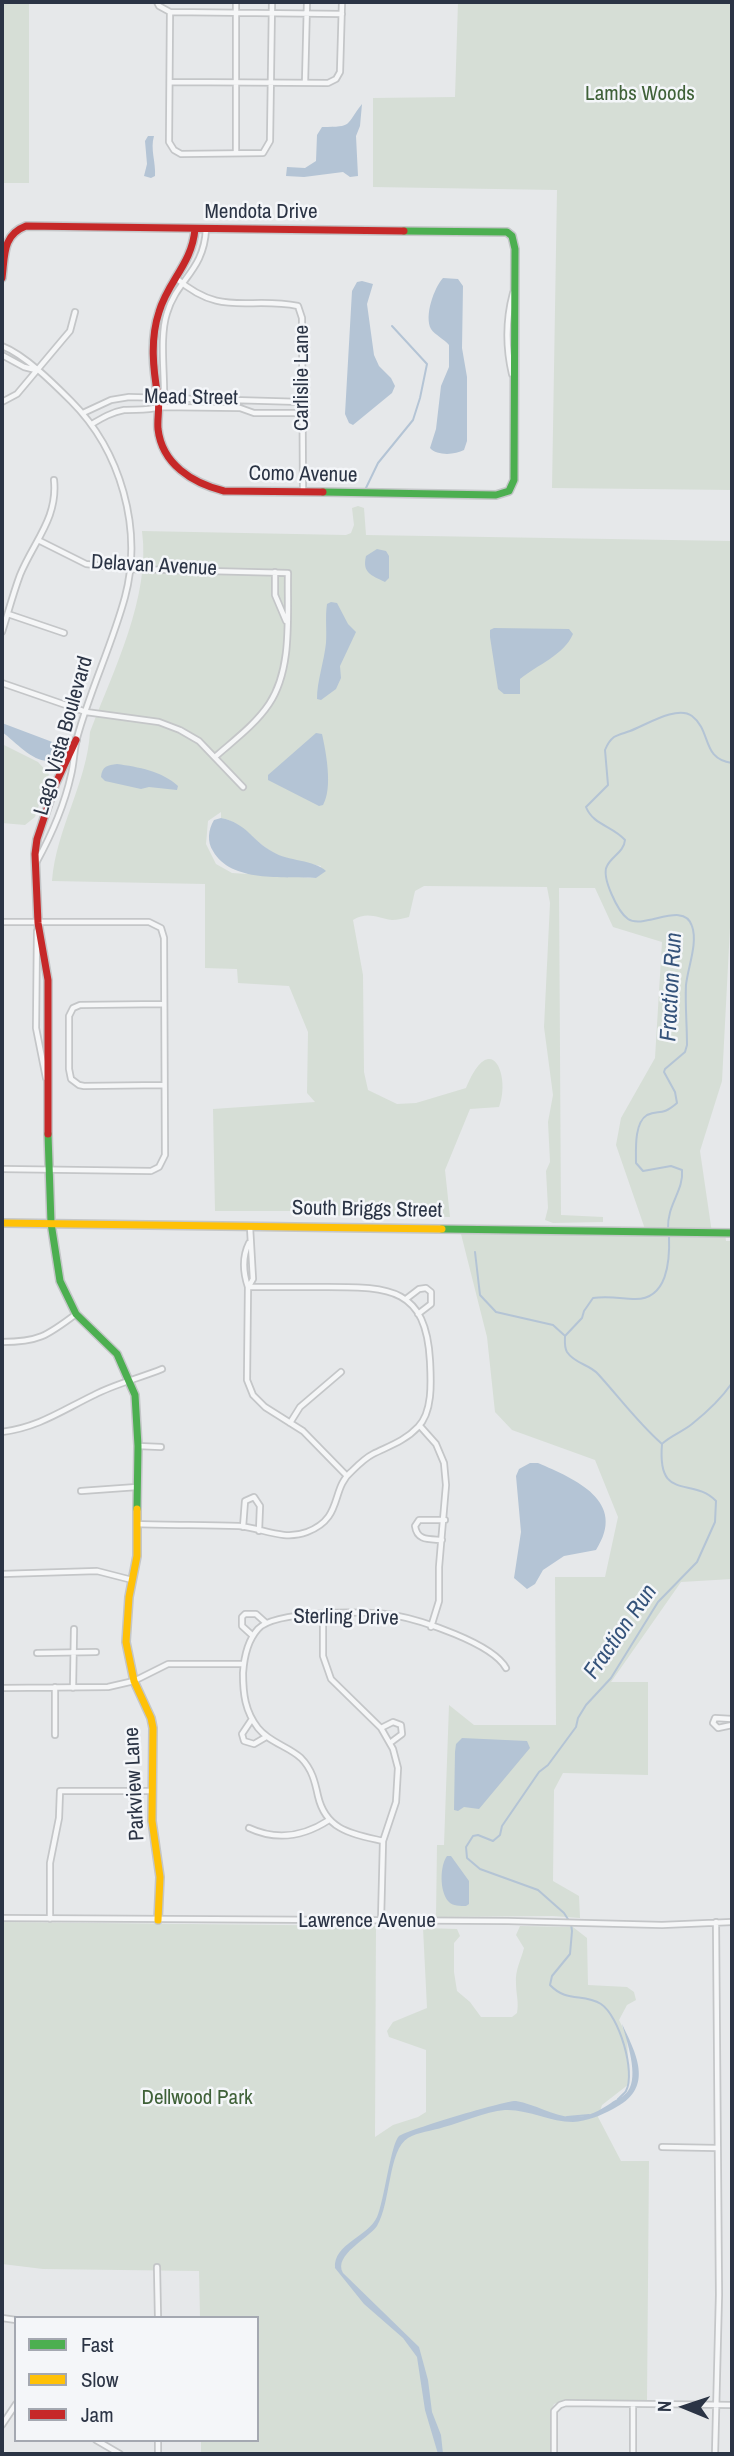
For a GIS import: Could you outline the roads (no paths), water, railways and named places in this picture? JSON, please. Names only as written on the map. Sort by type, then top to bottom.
[{"type":"street","points":[[157,2],[170,12],[342,14]]},
{"type":"street","points":[[236,2],[236,153]]},
{"type":"street","points":[[170,12],[169,142],[174,150],[181,154],[263,153],[271,141],[272,2]]},
{"type":"street","points":[[305,83],[307,2]]},
{"type":"street","points":[[170,82],[328,83],[336,79],[340,72],[342,2]]},
{"type":"street","name":"Mendota Drive","points":[[2,278],[6,239],[11,232],[26,226],[502,231],[512,236],[515,249],[514,480],[509,491]]},
{"type":"street","name":"Como Avenue","points":[[195,229],[195,244],[190,258],[164,296],[155,328],[158,429],[162,443],[176,467],[189,479],[205,488],[224,491],[496,495],[509,491]]},
{"type":"street","points":[[159,403],[164,390],[166,313],[196,268],[203,251],[206,229]]},
{"type":"street","points":[[176,278],[184,285]]},
{"type":"street","name":"Carlislie Lane","points":[[184,285],[205,299],[220,303],[298,306],[302,318],[303,493]]},
{"type":"street","points":[[2,402],[17,394],[70,331],[75,312]]},
{"type":"street","name":"Lago Vista Boulevard","points":[[2,346],[29,360],[92,424],[104,443],[124,492],[131,543],[125,596],[76,740],[66,797],[55,828],[35,866]]},
{"type":"street","name":"Lago Vista Boulevard","points":[[2,355],[24,367],[37,370]]},
{"type":"street","name":"Mead Street","points":[[83,413],[111,400],[240,408],[254,413],[302,413]]},
{"type":"street","name":"Mead Street","points":[[92,424],[107,415],[124,410],[147,410],[159,403],[302,402]]},
{"type":"street","points":[[2,632],[20,576],[53,512],[56,495],[54,480]]},
{"type":"street","name":"Delavan Avenue","points":[[38,540],[86,564],[129,569],[275,572]]},
{"type":"street","points":[[215,757],[257,719],[270,703],[281,678],[285,654],[287,623],[288,573],[275,572],[275,596],[287,623]]},
{"type":"street","points":[[8,614],[64,633]]},
{"type":"street","points":[[2,683],[86,712],[159,722],[180,730],[199,741],[243,787]]},
{"type":"street","points":[[48,1095],[36,1028],[37,839],[55,785],[76,740]]},
{"type":"street","points":[[2,922],[149,922],[158,925],[164,938],[165,1155],[163,1162],[155,1170],[2,1169]]},
{"type":"street","points":[[38,923],[48,979],[48,1171],[51,1223]]},
{"type":"street","points":[[164,1004],[80,1005],[73,1008],[69,1016],[69,1074],[79,1085],[164,1085]]},
{"type":"street","name":"South Briggs Street","points":[[2,1223],[732,1233]]},
{"type":"street","name":"Parkview Lane","points":[[51,1223],[60,1281],[76,1314],[117,1354],[130,1381],[137,1409],[137,1556],[125,1632],[134,1681],[153,1728],[153,1834],[160,1877],[158,1920]]},
{"type":"street","points":[[250,1225],[253,1279],[248,1287],[247,1380],[258,1402],[311,1438],[346,1475]]},
{"type":"street","points":[[138,1524],[243,1527],[296,1535],[317,1528],[331,1514],[346,1475],[370,1456],[396,1445],[419,1426],[428,1406],[430,1365],[425,1324],[405,1299],[388,1290],[366,1287],[248,1287]]},
{"type":"street","points":[[405,1299],[419,1289],[426,1288],[431,1293],[431,1304],[418,1314]]},
{"type":"street","points":[[2,1342],[35,1340],[53,1332],[76,1314]]},
{"type":"street","points":[[2,1432],[18,1430],[48,1420],[95,1394],[162,1369]]},
{"type":"street","points":[[290,1423],[300,1407],[341,1372]]},
{"type":"street","points":[[419,1426],[436,1444],[444,1463],[445,1520],[439,1601],[431,1627]]},
{"type":"street","points":[[138,1446],[161,1447]]},
{"type":"street","points":[[81,1491],[137,1488]]},
{"type":"street","points":[[243,1527],[245,1500],[254,1497],[260,1506],[259,1531]]},
{"type":"street","points":[[442,1540],[421,1538],[416,1533],[415,1526],[419,1520],[445,1520]]},
{"type":"street","points":[[2,1574],[101,1572],[133,1580]]},
{"type":"street","points":[[253,1636],[242,1626],[242,1617],[245,1614],[256,1614],[266,1623]]},
{"type":"street","name":"Sterling Drive","points":[[243,1664],[249,1644],[259,1627],[275,1619],[296,1614],[391,1615],[431,1627],[486,1650],[501,1660],[506,1668]]},
{"type":"street","points":[[323,1614],[323,1656],[331,1679],[381,1728],[390,1743],[398,1768],[397,1802],[383,1841],[381,1920]]},
{"type":"street","points":[[73,1688],[74,1629]]},
{"type":"street","points":[[37,1653],[96,1652]]},
{"type":"street","points":[[2,1688],[120,1686],[168,1664],[243,1664],[244,1700],[252,1718],[266,1737],[295,1754],[306,1764],[312,1773],[321,1807],[329,1821],[344,1830],[383,1841]]},
{"type":"street","points":[[55,1687],[55,1735]]},
{"type":"street","points":[[252,1718],[242,1734],[244,1741],[254,1744],[266,1737]]},
{"type":"street","points":[[732,1718],[715,1718],[713,1723],[718,1728],[732,1725]]},
{"type":"street","points":[[381,1728],[390,1723],[401,1725],[402,1734],[390,1743]]},
{"type":"street","points":[[50,1919],[50,1863],[59,1818],[60,1791],[152,1791]]},
{"type":"street","points":[[249,1828],[264,1835],[300,1835],[329,1821]]},
{"type":"street","name":"Lawrence Avenue","points":[[2,1918],[680,1925],[732,1922]]},
{"type":"street","points":[[715,2454],[719,2295],[716,1922]]},
{"type":"street","points":[[662,2147],[718,2148]]},
{"type":"street","points":[[158,2267],[158,2316]]},
{"type":"street","points":[[554,2454],[556,2408],[570,2403],[732,2405]]},
{"type":"street","points":[[633,2404],[633,2454]]},
{"type":"street","points":[[2,2425],[4,2418]]},
{"type":"street","points":[[99,2442],[120,2454]]},
{"type":"water","points":[[362,104],[356,136],[358,176],[350,177],[343,172],[304,177],[286,176],[287,167],[305,168],[316,161],[317,135],[322,127],[348,123]]},
{"type":"water","points":[[148,136],[154,136],[155,176],[151,178],[144,176],[147,164],[145,141]]},
{"type":"water","points":[[443,278],[458,279],[463,286],[462,348],[467,377],[467,441],[464,450],[446,454],[430,448],[436,429],[441,386],[449,367],[449,345],[431,329],[429,323],[433,295]]},
{"type":"water","points":[[357,282],[373,284],[367,304],[374,355],[395,386],[392,393],[353,425],[345,414],[352,291]]},
{"type":"water","points":[[377,549],[386,551],[389,556],[389,578],[385,582],[372,575],[365,566],[366,556]]},
{"type":"water","points":[[337,603],[348,624],[356,632],[340,666],[341,678],[336,689],[321,700],[317,699],[317,692],[326,643],[327,604]]},
{"type":"water","points":[[569,629],[573,634],[557,654],[520,679],[520,694],[504,694],[498,689],[490,637],[490,630]]},
{"type":"water","points":[[2,723],[55,743],[49,761],[36,758],[24,750],[2,732]]},
{"type":"water","points":[[316,733],[322,734],[328,770],[326,798],[323,805],[319,806],[268,780],[268,775]]},
{"type":"water","points":[[117,764],[157,773],[178,786],[177,790],[149,787],[141,789],[105,781],[101,777],[104,768]]},
{"type":"water","points":[[221,818],[237,824],[273,852],[326,871],[316,878],[259,876],[232,868],[221,861],[210,844],[212,824],[214,820]]},
{"type":"water","points":[[530,1463],[538,1463],[581,1485],[593,1494],[606,1518],[604,1533],[596,1550],[564,1556],[543,1570],[535,1584],[527,1589],[514,1578],[521,1532],[516,1476],[519,1469]]},
{"type":"water","points":[[462,1738],[527,1741],[530,1748],[479,1809],[464,1807],[458,1811],[454,1810],[455,1752],[456,1744]]},
{"type":"water","points":[[447,1856],[451,1856],[469,1881],[469,1904],[466,1906],[450,1903],[443,1892],[442,1872]]},
{"type":"water","points":[[622,2024],[633,2048],[639,2071],[634,2092],[626,2101],[603,2114],[573,2122],[505,2110],[408,2138],[402,2144],[393,2165],[382,2216],[377,2226],[343,2260],[343,2273],[419,2347],[428,2380],[432,2412],[441,2435],[443,2454],[438,2454],[425,2410],[417,2357],[403,2338],[364,2304],[335,2268],[336,2260],[339,2253],[373,2224],[377,2217],[393,2150],[399,2136],[508,2102],[516,2101],[557,2114],[577,2117],[597,2111],[624,2095],[631,2085],[632,2068]]},
{"type":"waterway","points":[[365,490],[378,463],[413,420],[427,364],[392,326]]},
{"type":"waterway","name":"Fraction Run","points":[[668,1229],[670,1212],[681,1185],[682,1170],[671,1166],[643,1171],[636,1163],[637,1137],[640,1124],[647,1115],[667,1110],[677,1103],[675,1092],[664,1072],[685,1052],[687,1045],[686,985],[694,933],[688,919],[681,915],[644,921],[628,919],[624,915],[611,894],[606,871],[625,840],[593,818],[586,807],[608,785],[605,750],[611,740],[670,714],[686,713],[692,716],[698,722],[715,756],[732,763]]},
{"type":"waterway","name":"Fraction Run","points":[[662,1444],[598,1374],[570,1356],[565,1348],[565,1336],[582,1318],[593,1298],[633,1299],[645,1298],[654,1293],[660,1286],[667,1267],[669,1235]]},
{"type":"waterway","points":[[475,1252],[480,1295],[496,1312],[553,1325],[564,1335]]},
{"type":"waterway","points":[[663,1443],[703,1415],[732,1383]]},
{"type":"waterway","name":"Fraction Run","points":[[618,2099],[626,2091],[629,2071],[624,2045],[614,2020],[601,2004],[563,1994],[550,1985],[552,1976],[570,1954],[571,1924],[564,1913],[538,1890],[480,1869],[467,1858],[466,1847],[473,1836],[478,1835],[493,1841],[500,1835],[502,1826],[539,1772],[548,1765],[576,1727],[586,1705],[611,1678],[658,1602],[697,1562],[715,1522],[716,1501],[707,1494],[671,1481],[665,1474],[662,1462],[662,1444]]},
{"type":"waterway","name":"Fraction Run","points":[[567,2117],[589,2115]]},
{"type":"park label","name":"Lambs Woods","points":[[640,94]]},
{"type":"park label","name":"Dellwood Park","points":[[197,2098]]}]
